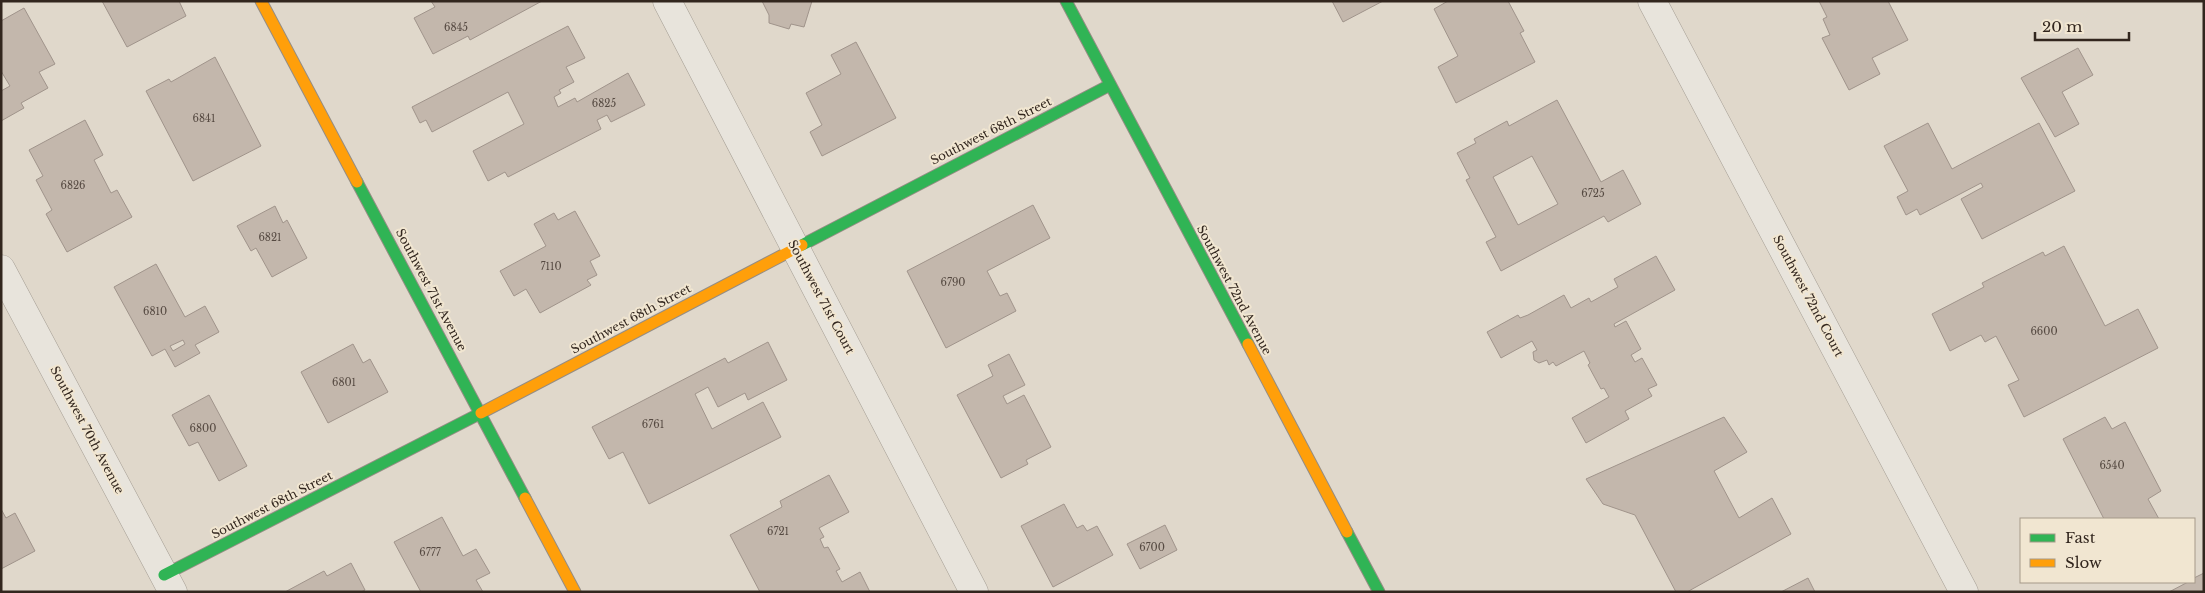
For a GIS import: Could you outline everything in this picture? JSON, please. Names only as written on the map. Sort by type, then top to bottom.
[{"type":"street","name":"Southwest 71st Avenue","points":[[261,1],[575,592]]},
{"type":"street","name":"Southwest 71st Court","points":[[667,1],[974,592]]},
{"type":"street","name":"Southwest 72nd Avenue","points":[[1066,1],[1378,592]]},
{"type":"street","name":"Southwest 72nd Court","points":[[1652,1],[1964,592]]},
{"type":"street","name":"Southwest 68th Street","points":[[169,583],[481,414],[795,248],[1110,85]]},
{"type":"street","name":"Southwest 70th Avenue","points":[[1,269],[169,583]]},
{"type":"building","points":[[102,1],[179,1],[186,16],[127,47]]},
{"type":"building","points":[[431,1],[542,1],[470,40],[468,36],[433,54],[414,18],[435,7]]},
{"type":"building","points":[[762,1],[812,1],[804,27],[791,24],[789,29],[769,23],[769,15]]},
{"type":"building","points":[[1332,1],[1383,1],[1343,22]]},
{"type":"building","points":[[1448,1],[1508,1],[1524,31],[1520,33],[1535,62],[1456,103],[1438,67],[1458,56],[1434,9]]},
{"type":"building","points":[[1819,1],[1888,1],[1908,40],[1872,58],[1880,74],[1849,90],[1822,38],[1830,35],[1823,19],[1827,17]]},
{"type":"building","points":[[24,8],[55,64],[39,72],[48,88],[21,103],[24,108],[1,121],[1,91],[10,86],[1,71],[1,21]]},
{"type":"building","points":[[568,26],[585,58],[566,67],[574,82],[559,90],[561,93],[554,97],[558,107],[575,98],[577,102],[628,73],[645,105],[611,122],[607,115],[597,120],[601,129],[508,177],[505,172],[488,181],[473,151],[524,124],[508,92],[432,132],[426,120],[420,123],[412,107]]},
{"type":"building","points":[[856,42],[896,118],[822,156],[810,132],[822,125],[806,93],[841,74],[831,55]]},
{"type":"building","points":[[2078,48],[2093,75],[2062,92],[2079,124],[2055,137],[2021,78]]},
{"type":"building","points":[[215,57],[261,146],[193,181],[146,91],[169,79],[171,82]]},
{"type":"building","points":[[1557,100],[1601,182],[1623,170],[1641,204],[1608,222],[1604,216],[1501,271],[1486,242],[1496,237],[1466,180],[1470,178],[1457,153],[1476,143],[1474,139],[1507,121],[1509,126]],"holes":[[[1532,156],[1558,204],[1518,225],[1493,177]]]},
{"type":"building","points":[[85,120],[103,155],[94,160],[111,193],[117,190],[132,217],[67,252],[46,214],[52,210],[36,180],[43,176],[29,150]]},
{"type":"building","points":[[1928,123],[1952,169],[2039,123],[2075,191],[1982,239],[1961,199],[1983,187],[1981,183],[1920,215],[1917,209],[1906,215],[1897,197],[1908,191],[1884,146]]},
{"type":"building","points":[[1033,205],[1050,238],[987,271],[1000,296],[1007,293],[1016,311],[946,348],[907,271]]},
{"type":"building","points":[[275,206],[283,223],[287,220],[307,258],[272,277],[256,248],[251,251],[237,226]]},
{"type":"building","points":[[575,211],[600,256],[590,261],[597,275],[587,280],[591,285],[540,313],[526,289],[514,296],[500,271],[546,246],[534,224],[554,213],[558,220]]},
{"type":"building","points":[[2064,246],[2105,326],[2138,309],[2158,348],[2024,417],[2008,385],[2019,380],[1996,336],[1985,342],[1981,335],[1950,351],[1932,314],[1984,287],[1982,283],[2043,252],[2045,256]]},
{"type":"building","points":[[1656,256],[1675,290],[1614,324],[1615,327],[1626,321],[1641,349],[1631,355],[1635,362],[1642,358],[1657,385],[1648,389],[1652,396],[1625,411],[1629,419],[1586,443],[1572,418],[1609,397],[1604,388],[1601,389],[1588,365],[1590,363],[1584,351],[1556,366],[1553,362],[1549,365],[1547,360],[1539,363],[1534,360],[1533,352],[1537,350],[1532,341],[1501,358],[1487,332],[1518,315],[1520,318],[1528,315],[1564,295],[1571,308],[1589,298],[1591,302],[1618,287],[1614,279]]},
{"type":"building","points":[[156,264],[185,317],[205,306],[219,332],[195,345],[200,353],[175,367],[165,349],[152,356],[114,287]],"holes":[[[183,340],[185,344],[173,351],[170,346]]]},
{"type":"building","points":[[768,342],[787,380],[748,400],[745,393],[718,407],[708,387],[695,394],[712,429],[763,402],[781,437],[649,504],[623,452],[609,459],[592,427],[725,358],[728,363]]},
{"type":"building","points":[[353,344],[363,363],[370,359],[388,392],[328,423],[301,372]]},
{"type":"building","points":[[1009,354],[1025,385],[1003,396],[1007,404],[1024,395],[1051,447],[1026,460],[1028,464],[1001,478],[957,395],[993,376],[988,365]]},
{"type":"building","points":[[209,395],[247,466],[219,481],[198,442],[189,446],[172,415]]},
{"type":"building","points":[[1724,417],[1747,452],[1714,471],[1739,518],[1772,498],[1791,534],[1687,592],[1676,592],[1635,515],[1603,504],[1586,479]]},
{"type":"building","points":[[2105,417],[2112,429],[2125,422],[2161,491],[2148,499],[2158,518],[2103,518],[2063,439]]},
{"type":"building","points":[[829,475],[849,512],[819,528],[824,537],[820,539],[824,548],[828,547],[840,569],[836,571],[842,582],[860,572],[870,592],[760,592],[730,535],[782,507],[780,501]]},
{"type":"building","points":[[1064,504],[1077,528],[1083,525],[1087,531],[1097,526],[1113,555],[1053,587],[1021,526]]},
{"type":"building","points":[[1,509],[6,518],[15,513],[35,551],[1,569]]},
{"type":"building","points":[[442,517],[463,556],[476,549],[490,573],[476,580],[483,592],[421,592],[394,542]]},
{"type":"building","points":[[1165,525],[1177,550],[1140,569],[1127,544]]},
{"type":"building","points":[[351,563],[365,590],[361,592],[285,592],[324,571],[327,576]]},
{"type":"building","points":[[2204,573],[2204,592],[2169,592],[2186,583],[2195,583],[2195,578]]},
{"type":"building","points":[[1808,578],[1815,592],[1781,592]]},
{"type":"traffic: fast","points":[[1066,1],[1248,344]]},
{"type":"traffic: fast","points":[[802,245],[1110,85]]},
{"type":"traffic: fast","points":[[357,182],[525,498]]},
{"type":"traffic: fast","points":[[164,575],[481,413]]},
{"type":"traffic: fast","points":[[1347,532],[1379,592]]},
{"type":"traffic: slow","points":[[261,1],[357,182]]},
{"type":"traffic: slow","points":[[481,413],[802,245]]},
{"type":"traffic: slow","points":[[1248,344],[1347,532]]},
{"type":"traffic: slow","points":[[525,498],[575,592]]}]
